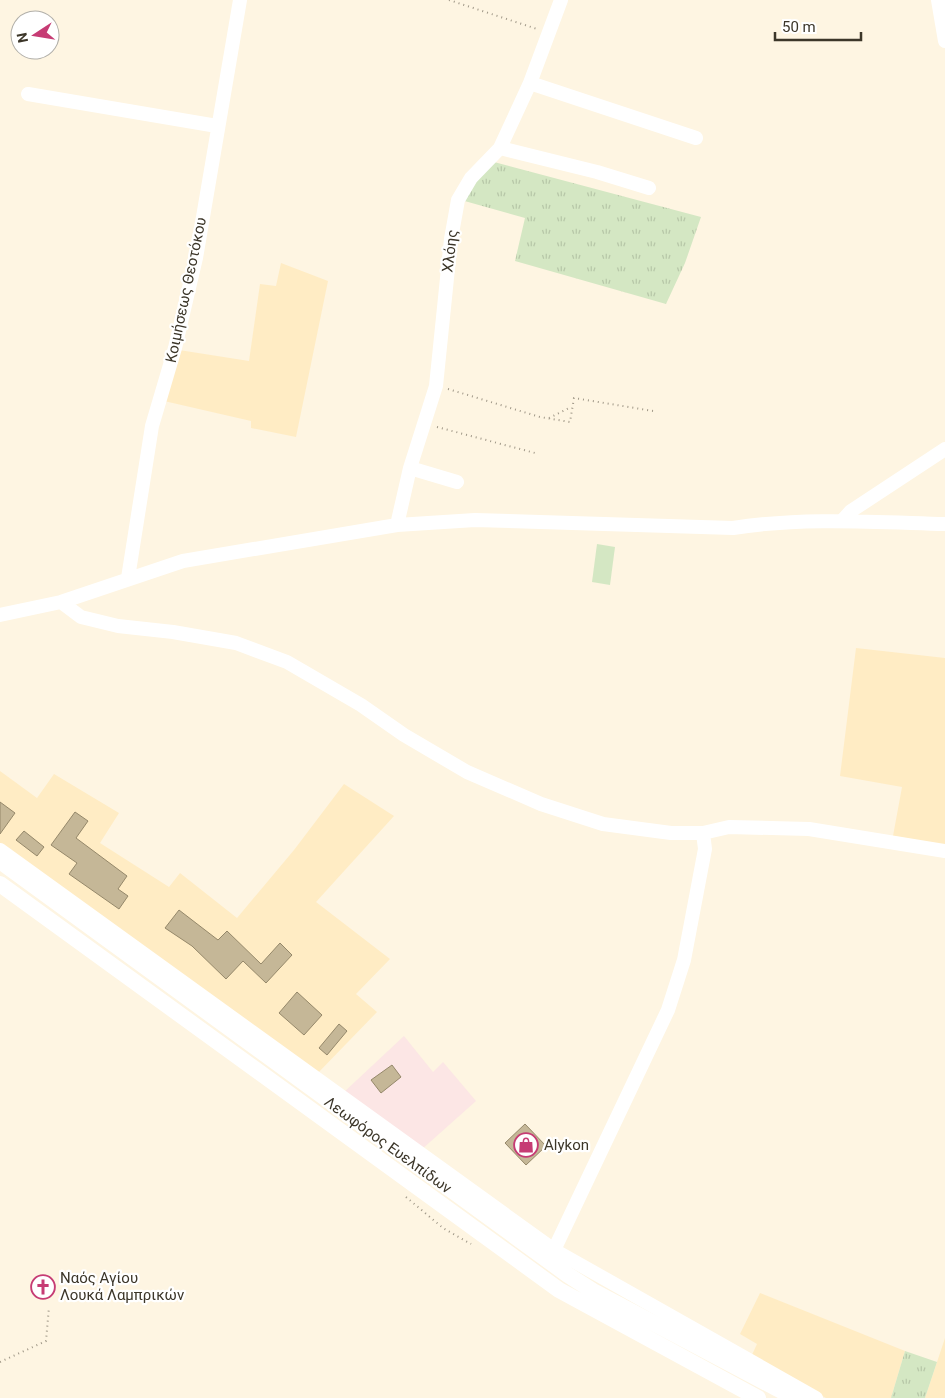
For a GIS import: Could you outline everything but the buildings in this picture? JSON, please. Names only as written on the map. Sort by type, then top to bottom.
[{"type":"main road","name":"Λεωφόρος Ευελπίδων","points":[[0,861],[568,1275],[795,1398]]},
{"type":"main road","name":"Λεωφόρος Ευελπίδων","points":[[0,884],[552,1285],[594,1310],[758,1398]]},
{"type":"street","name":"Κοιμήσεως Θεοτόκου","points":[[128,578],[152,426],[175,348],[196,258],[240,0]]},
{"type":"street","name":"Χλόης","points":[[397,525],[410,468],[436,386],[451,239],[458,200],[472,178],[500,148],[530,83],[561,0]]},
{"type":"street","points":[[938,0],[945,41]]},
{"type":"street","points":[[530,83],[696,138]]},
{"type":"street","points":[[28,94],[217,126]]},
{"type":"street","points":[[500,148],[597,172],[649,188]]},
{"type":"street","points":[[842,521],[851,511],[945,449]]},
{"type":"street","points":[[410,468],[457,482]]},
{"type":"street","points":[[0,614],[61,602],[183,561],[397,525],[475,520],[733,528],[815,520],[945,524]]},
{"type":"street","points":[[61,602],[81,617],[118,626],[173,632],[236,643],[287,662],[361,705],[404,735],[467,772],[541,804],[603,824],[671,833],[703,834],[729,827],[809,829],[945,851]]},
{"type":"street","points":[[554,1250],[668,1010],[684,960],[705,849],[703,834]]},
{"type":"street","points":[[0,850],[554,1250],[693,1331],[816,1398]]},
{"type":"path","points":[[449,0],[549,33]]},
{"type":"path","points":[[436,386],[548,418],[570,422],[574,398],[653,411]]},
{"type":"path","points":[[548,418],[572,407]]},
{"type":"path","points":[[423,423],[535,453]]},
{"type":"path","points":[[0,1362],[46,1342],[49,1307]]},
{"type":"shaded area","points":[[281,263],[328,281],[296,437],[251,428],[251,421],[164,401],[179,350],[249,361],[260,284],[276,286]]},
{"type":"shaded area","points":[[856,648],[945,658],[945,845],[893,836],[902,787],[840,776]]},
{"type":"shaded area","points":[[0,771],[37,798],[54,774],[119,813],[100,843],[169,887],[180,873],[237,918],[294,850],[344,784],[394,816],[316,902],[390,959],[356,994],[377,1012],[316,1075],[0,843]]},
{"type":"shaded area","points":[[404,1036],[433,1072],[443,1062],[476,1101],[421,1150],[342,1094]]},
{"type":"shaded area","points":[[760,1293],[905,1351],[891,1398],[826,1398],[751,1357],[757,1344],[740,1334]]},
{"type":"shaded area","points":[[945,1338],[945,1398],[925,1398]]},
{"type":"green space","points":[[494,162],[701,217],[685,263],[666,304],[515,261],[525,218],[461,200],[469,185]]},
{"type":"green space","points":[[597,544],[615,547],[610,585],[592,582]]},
{"type":"green space","points":[[905,1351],[937,1362],[925,1398],[891,1398]]},
{"type":"place","name":"Alykon","points":[[526,1145]]},
{"type":"place","name":"Ναός Αγίου Λουκά Λαμπρικών","points":[[43,1287]]}]
